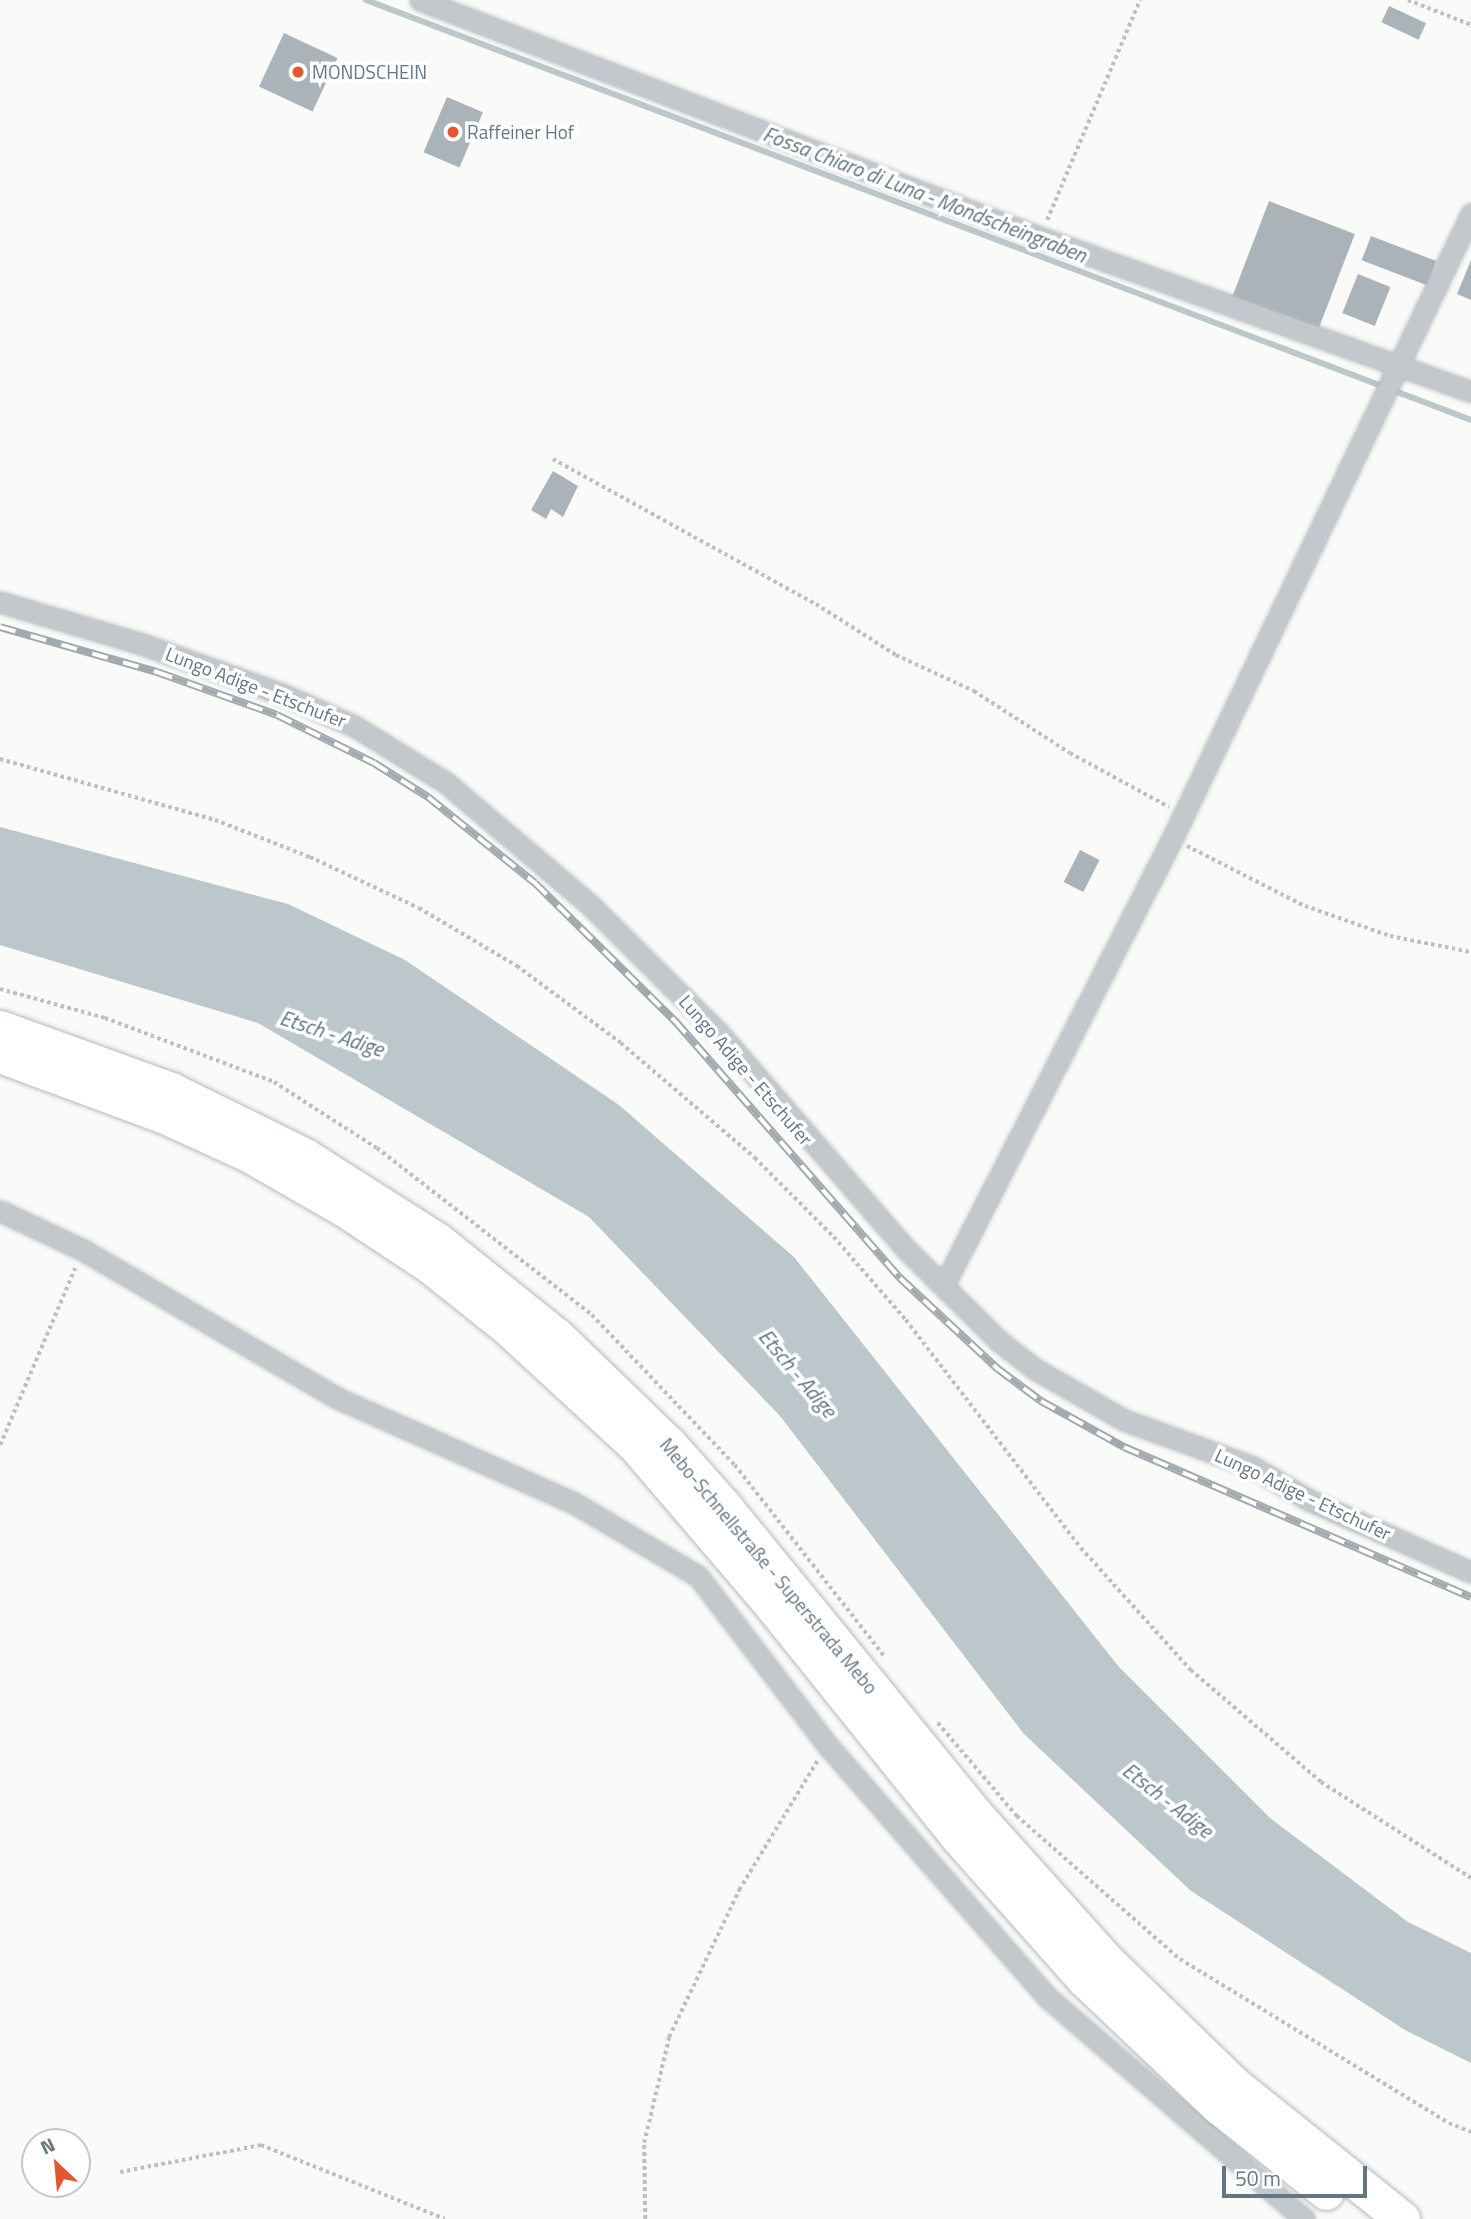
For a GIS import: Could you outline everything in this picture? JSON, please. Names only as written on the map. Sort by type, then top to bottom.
[{"type":"highway","name":"Mebo-Schnellstraße - Superstrada Mebo","points":[[0,1028],[171,1090],[305,1156],[437,1240],[557,1336],[724,1506],[976,1815],[1100,1954],[1235,2085],[1402,2219]]},
{"type":"highway","name":"Mebo-Schnellstraße - Superstrada Mebo","points":[[0,1055],[165,1116],[250,1155],[344,1209],[429,1265],[508,1328],[635,1445],[765,1597],[957,1836],[1084,1979],[1218,2105],[1361,2219]]},
{"type":"street","points":[[420,0],[1040,237],[1471,392]]},
{"type":"street","points":[[944,1285],[1185,814],[1401,366],[1471,214]]},
{"type":"street","name":"Lungo Adige - Etschufer","points":[[0,602],[142,644],[282,694],[354,726],[445,782],[554,872],[717,1031],[872,1213],[999,1341],[1079,1398],[1164,1438],[1214,1451],[1252,1467],[1309,1500],[1471,1572]]},
{"type":"street","points":[[0,1211],[83,1250],[337,1398],[574,1503],[698,1576],[828,1746],[1047,1997],[1304,2219]]},
{"type":"path","points":[[1040,237],[1140,0]]},
{"type":"path","points":[[1408,0],[1471,24]]},
{"type":"path","points":[[553,459],[816,604],[896,655],[974,691],[1144,797],[1185,814]]},
{"type":"path","points":[[0,759],[215,820],[310,857],[419,908],[517,966],[621,1043],[755,1158],[834,1237],[906,1320],[1080,1548],[1191,1670],[1321,1782],[1471,1878]]},
{"type":"path","points":[[1173,837],[1305,906],[1390,936],[1471,952]]},
{"type":"path","points":[[0,1445],[83,1250]]},
{"type":"path","points":[[645,2219],[644,2143],[669,2038],[739,1890],[828,1746]]},
{"type":"path","points":[[120,2172],[261,2145],[445,2219]]},
{"type":"water","name":"Etsch - Adige","points":[[0,827],[288,904],[405,960],[619,1105],[794,1257],[1119,1667],[1270,1818],[1408,1922],[1471,1953],[1471,2063],[1405,2030],[1191,1891],[1024,1734],[780,1416],[589,1217],[258,1023],[0,945]]},
{"type":"building","points":[[1389,6],[1426,23],[1419,40],[1381,22]]},
{"type":"building","name":"MONDSCHEIN","points":[[284,33],[337,58],[313,111],[259,86]]},
{"type":"building","name":"Raffeiner Hof","points":[[447,97],[483,112],[459,167],[424,152]]},
{"type":"building","points":[[1269,201],[1355,234],[1318,330],[1232,297]]},
{"type":"building","points":[[1371,236],[1436,261],[1427,285],[1362,260]]},
{"type":"building","points":[[1471,260],[1471,300],[1457,294]]},
{"type":"building","points":[[1358,274],[1390,287],[1375,326],[1342,313]]},
{"type":"building","points":[[553,471],[578,486],[563,517],[551,509],[546,519],[531,510]]},
{"type":"building","points":[[1080,850],[1100,860],[1083,892],[1064,882]]},
{"type":"waterway","name":"Fossa Chiaro di Luna - Mondscheingraben","points":[[366,0],[1471,420]]},
{"type":"railway","points":[[0,627],[157,672],[277,715],[374,763],[428,797],[535,883],[675,1021],[900,1278],[998,1369],[1041,1401],[1124,1447],[1471,1597]]},
{"type":"place","name":"MONDSCHEIN","points":[[298,72]]},
{"type":"place","name":"Raffeiner Hof","points":[[453,132]]}]
